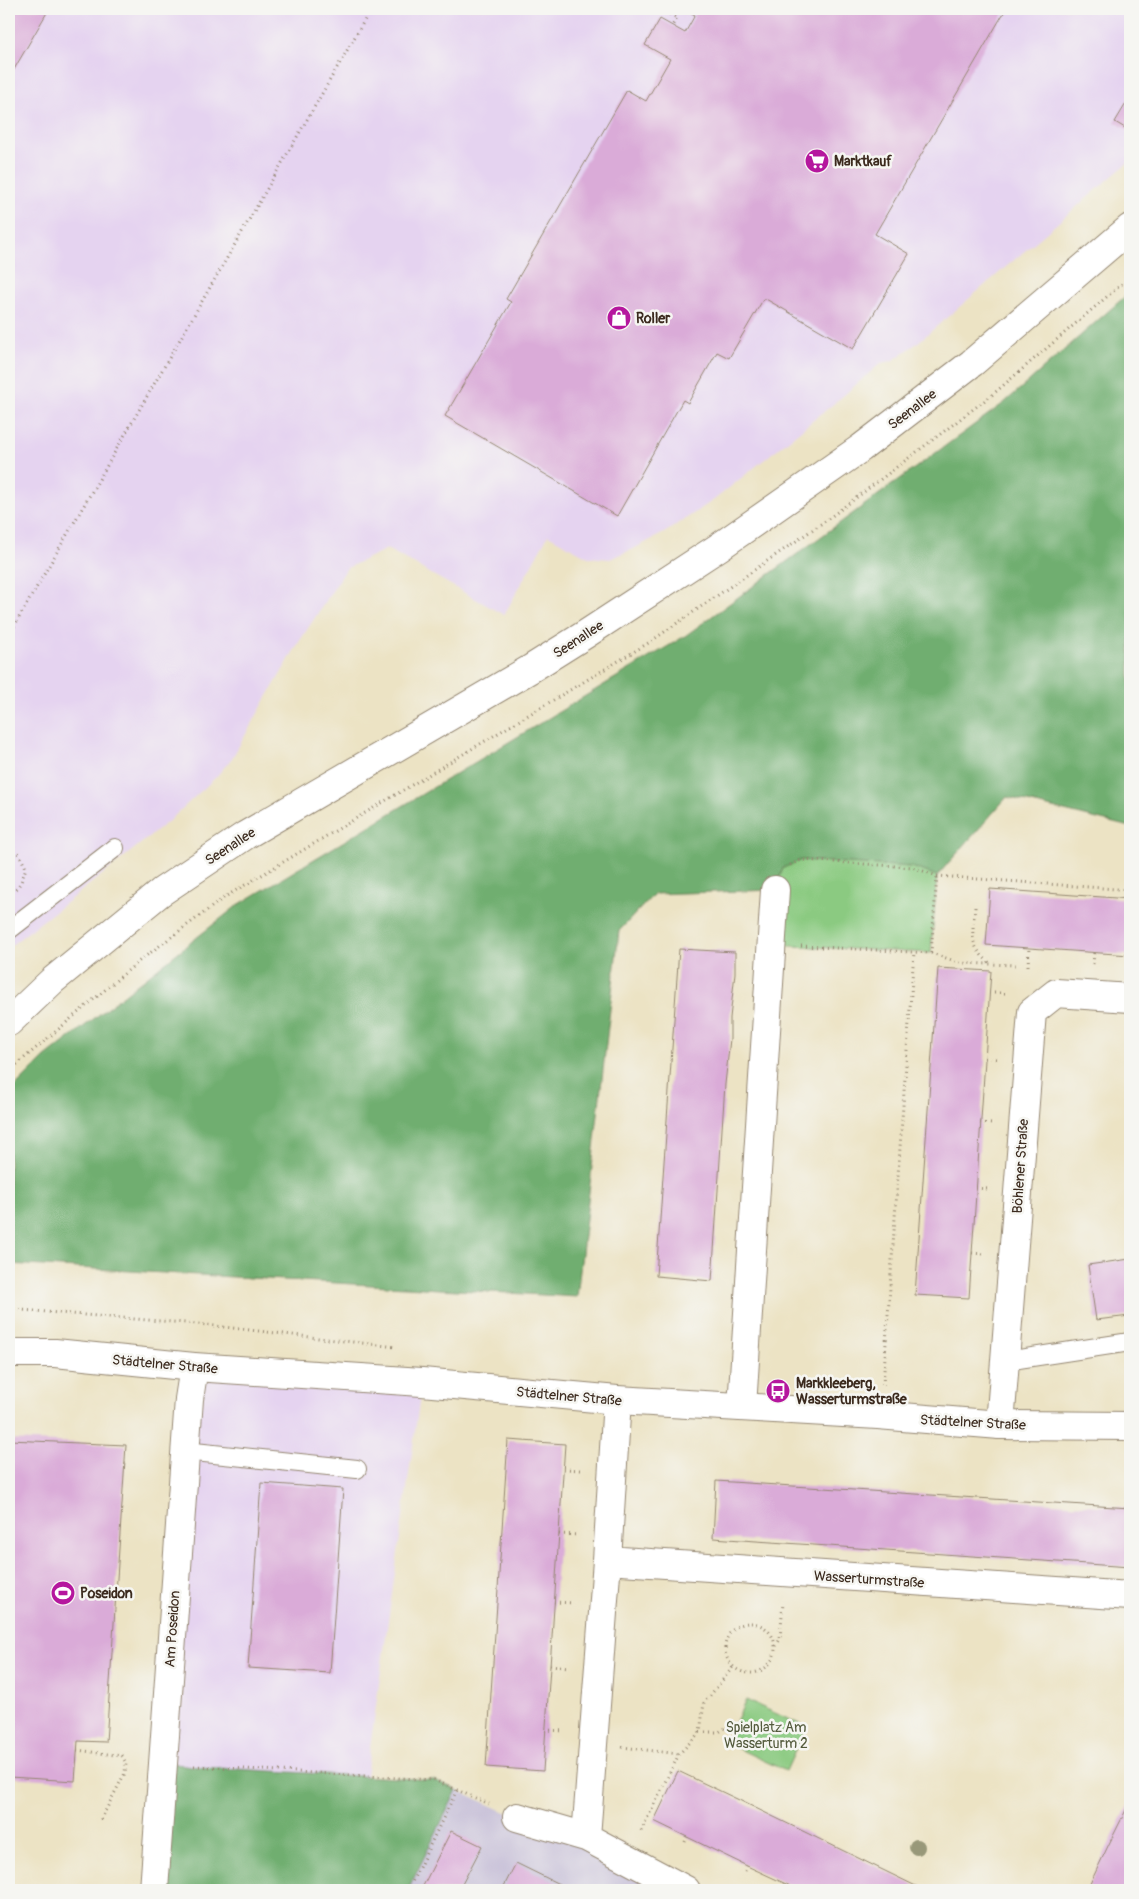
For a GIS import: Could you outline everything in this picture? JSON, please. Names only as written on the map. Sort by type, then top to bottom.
[{"type":"street","name":"Seenallee","points":[[9,1022],[58,975],[161,892],[246,835],[570,644],[719,547],[853,453],[972,363],[1130,228]]},
{"type":"street","points":[[742,1407],[775,890]]},
{"type":"street","name":"Böhlener Straße","points":[[1000,1424],[1032,1012],[1056,993],[1130,998]]},
{"type":"street","name":"Städtelner Straße","points":[[9,1352],[54,1353],[194,1367],[422,1382],[617,1400],[1000,1424],[1130,1426]]},
{"type":"street","name":"Am Poseidon","points":[[154,1890],[185,1451],[189,1399],[194,1367]]},
{"type":"street","points":[[586,1838],[583,1738],[607,1560],[617,1400]]},
{"type":"street","name":"Wasserturmstraße","points":[[607,1560],[1130,1596]]},
{"type":"street","points":[[517,1817],[586,1838],[686,1890]]},
{"type":"lane","points":[[9,930],[115,848]]},
{"type":"lane","points":[[1006,1362],[1130,1342]]},
{"type":"lane","points":[[185,1451],[357,1469]]},
{"type":"path","points":[[9,635],[371,9]]},
{"type":"path","points":[[661,9],[677,18],[672,26]]},
{"type":"path","points":[[9,848],[19,854],[26,868],[21,882],[13,894]]},
{"type":"path","points":[[775,890],[783,868],[801,860],[912,867],[937,876],[1130,890]]},
{"type":"path","points":[[931,953],[937,876]]},
{"type":"path","points":[[975,907],[972,942],[980,954],[992,964]]},
{"type":"path","points":[[798,946],[931,953],[961,963],[1015,965]]},
{"type":"path","points":[[1028,966],[1029,948]]},
{"type":"path","points":[[883,1385],[914,952]]},
{"type":"path","points":[[1092,970],[1094,952]]},
{"type":"path","points":[[989,993],[1013,994]]},
{"type":"path","points":[[9,1309],[198,1324],[402,1348]]},
{"type":"path","points":[[564,1469],[582,1470]]},
{"type":"path","points":[[559,1534],[587,1536]]},
{"type":"path","points":[[776,1646],[780,1639],[786,1573]]},
{"type":"path","points":[[554,1602],[582,1604]]},
{"type":"path","points":[[749,1622],[758,1623],[767,1628],[773,1636],[776,1646],[775,1656],[770,1664],[762,1670],[752,1673],[742,1672],[733,1667],[725,1649],[726,1640],[731,1631],[739,1624],[749,1622]]},
{"type":"path","points":[[550,1665],[578,1667]]},
{"type":"path","points":[[629,1861],[644,1822],[679,1754],[700,1732],[704,1703],[733,1667]]},
{"type":"path","points":[[700,1732],[719,1732],[736,1721]]},
{"type":"path","points":[[545,1730],[679,1754]]},
{"type":"path","points":[[77,1750],[122,1756],[126,1763],[125,1773],[99,1823]]},
{"type":"path","points":[[163,1762],[199,1766],[434,1780],[457,1790],[408,1890]]},
{"type":"path","points":[[685,1842],[688,1836]]},
{"type":"path","points":[[745,1871],[747,1866]]},
{"type":"shaded area","points":[[9,9],[1130,9],[1130,161],[916,344],[892,361],[881,363],[714,500],[664,533],[610,559],[588,557],[548,535],[504,615],[387,549],[347,568],[299,642],[232,758],[216,777],[170,820],[9,947]]},
{"type":"shaded area","points":[[194,1367],[422,1382],[366,1776],[199,1767],[163,1762]]},
{"type":"shaded area","points":[[457,1790],[517,1817],[686,1890],[408,1890]]},
{"type":"green space","points":[[1130,292],[1130,827],[1007,797],[937,876],[912,867],[801,860],[783,868],[775,890],[654,894],[619,931],[577,1297],[9,1264],[9,1093],[44,1058],[238,905],[685,636],[1004,403]]},
{"type":"green space","points":[[801,860],[912,867],[937,876],[931,953],[772,945],[775,890],[783,868]]},
{"type":"green space","name":"Spielplatz Am Wasserturm 2","points":[[746,1700],[806,1727],[786,1771],[726,1743]]},
{"type":"green space","points":[[163,1762],[199,1767],[434,1780],[457,1790],[408,1890],[154,1890]]},
{"type":"building","points":[[9,9],[49,9],[9,78]]},
{"type":"building","name":"Roller","points":[[684,9],[1006,9],[875,234],[909,254],[853,349],[764,298],[729,358],[717,352],[688,403],[683,400],[617,516],[445,416],[511,302],[506,299],[627,90],[646,101],[670,59],[645,45],[660,19],[685,33],[695,15]]},
{"type":"building","points":[[1130,97],[1130,131],[1115,122]]},
{"type":"building","points":[[990,889],[1130,899],[1130,955],[986,945]]},
{"type":"building","points":[[679,949],[735,952],[712,1281],[656,1276]]},
{"type":"building","points":[[938,968],[991,971],[969,1298],[915,1295]]},
{"type":"building","points":[[1130,1259],[1130,1316],[1096,1320],[1088,1265]]},
{"type":"building","name":"Poseidon","points":[[9,1440],[126,1445],[106,1742],[78,1741],[75,1781],[9,1777]]},
{"type":"building","points":[[508,1440],[565,1444],[543,1771],[486,1767]]},
{"type":"building","points":[[716,1481],[1130,1508],[1130,1567],[713,1538]]},
{"type":"building","points":[[261,1483],[343,1489],[330,1673],[248,1668]]},
{"type":"building","points":[[678,1771],[924,1890],[799,1890],[747,1866],[654,1821]]},
{"type":"building","points":[[1130,1802],[1130,1890],[1087,1890],[1109,1844]]},
{"type":"building","points":[[451,1831],[482,1846],[459,1890],[421,1890]]},
{"type":"building","points":[[516,1863],[565,1887],[563,1890],[502,1890]]},
{"type":"place","name":"Marktkauf","points":[[817,161]]},
{"type":"place","name":"Roller","points":[[619,318]]},
{"type":"place","name":"Markkleeberg, Wasserturmstraße","points":[[778,1391]]},
{"type":"place","name":"Poseidon","points":[[63,1593]]}]
